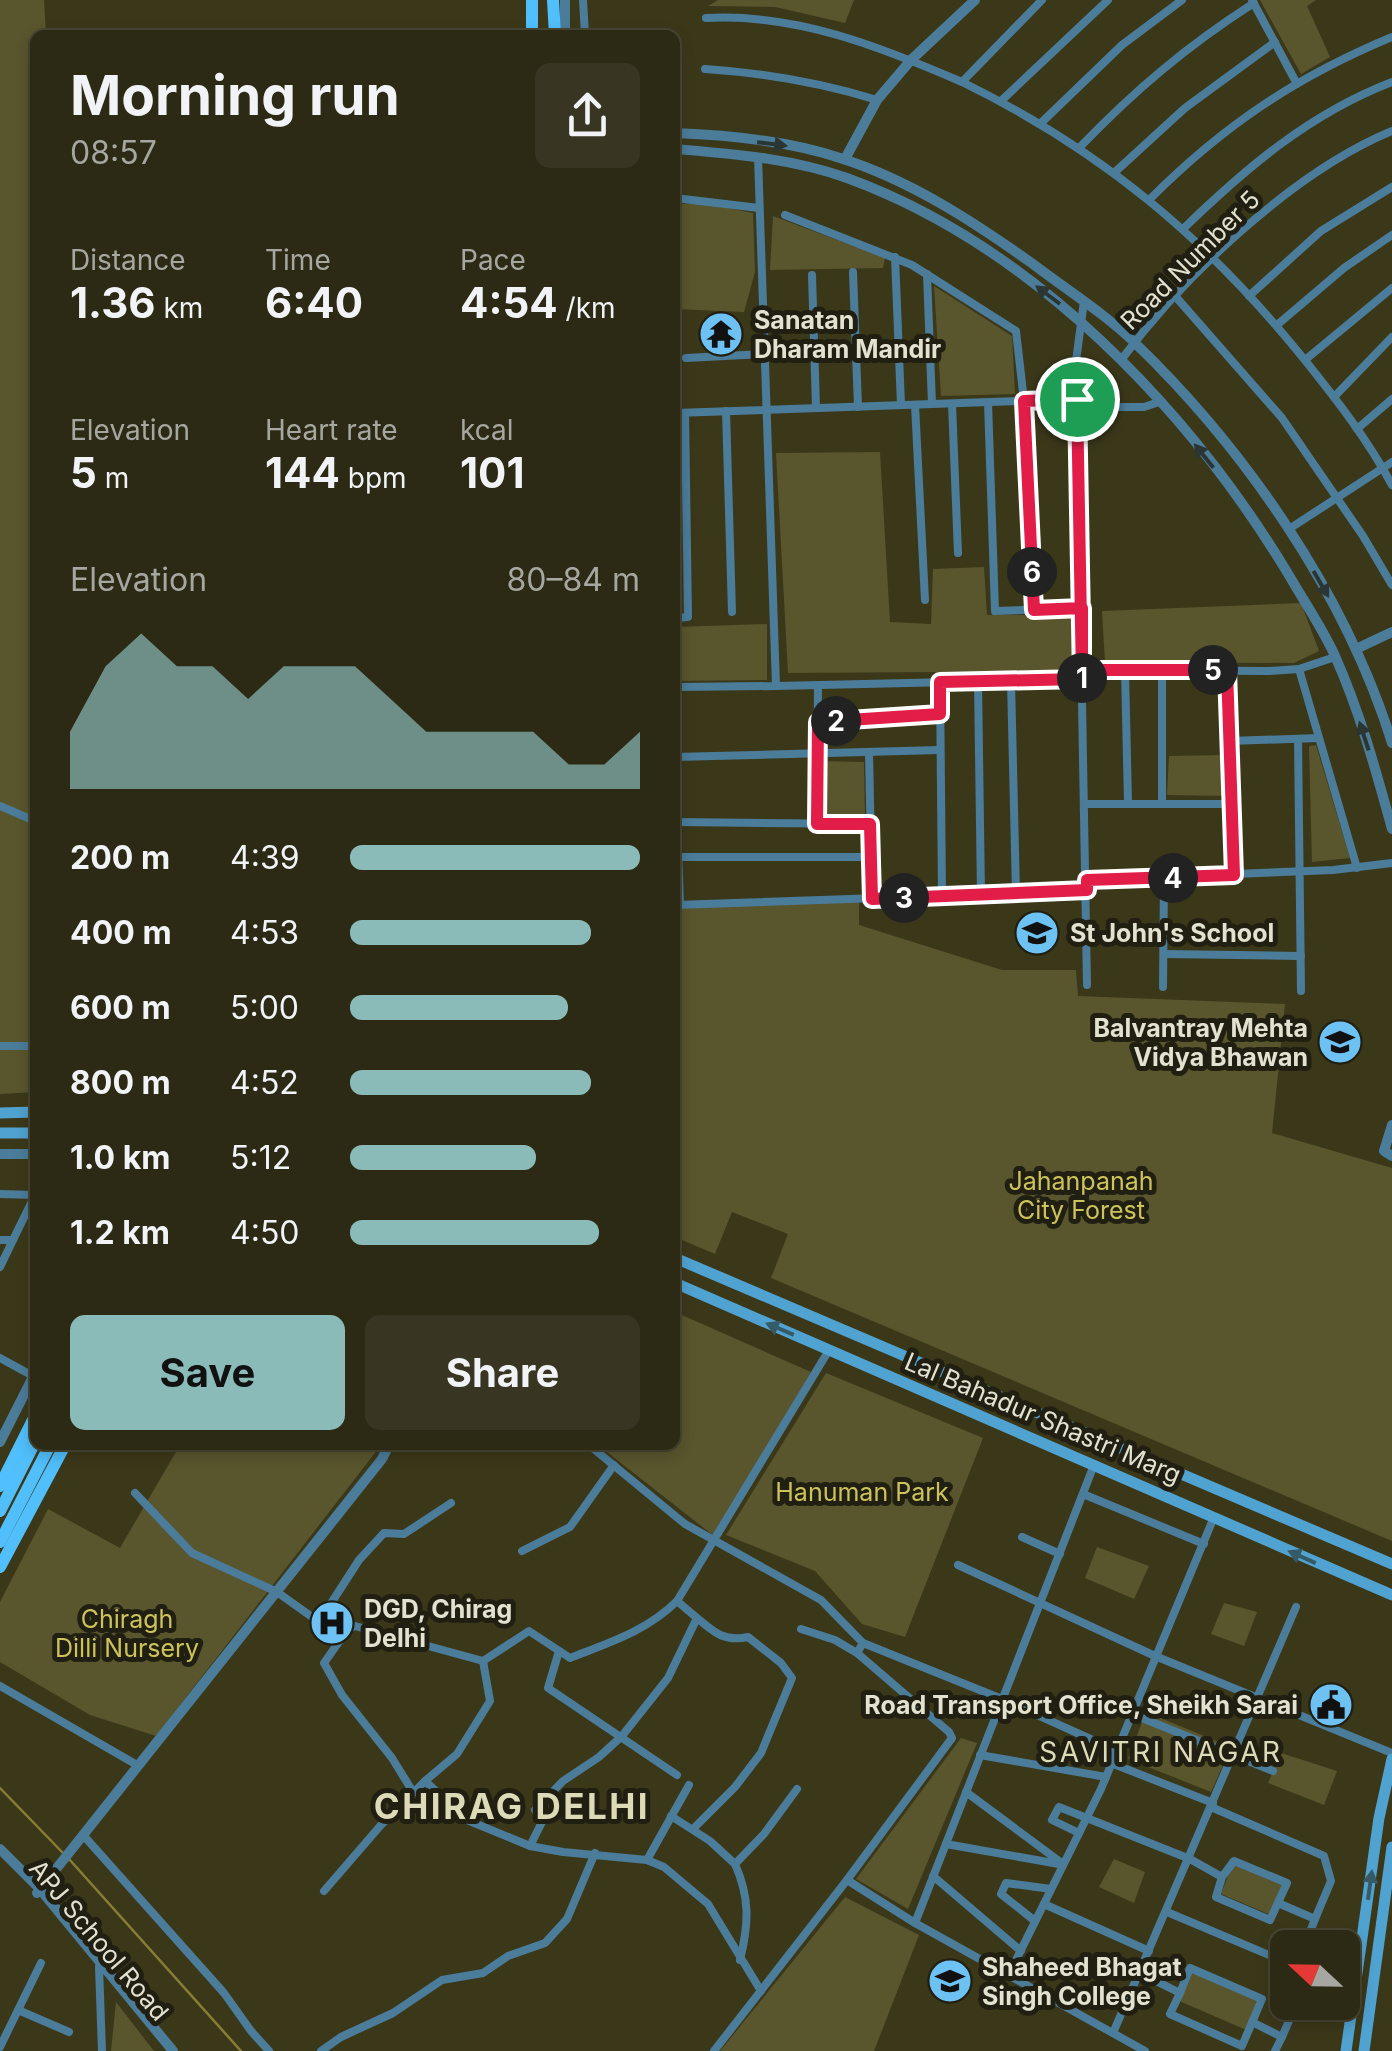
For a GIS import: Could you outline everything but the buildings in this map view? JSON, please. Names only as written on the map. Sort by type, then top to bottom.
[{"type":"main road","points":[[532,0],[533,30]]},
{"type":"main road","points":[[553,0],[561,30]]},
{"type":"main road","points":[[0,1113],[30,1112]]},
{"type":"main road","points":[[0,1133],[30,1133]]},
{"type":"main road","name":"Lal Bahadur Shastri Marg","points":[[680,1260],[1392,1564]]},
{"type":"main road","name":"Lal Bahadur Shastri Marg","points":[[680,1285],[1391,1595]]},
{"type":"main road","points":[[0,1486],[10,1458],[30,1424]]},
{"type":"main road","points":[[0,1511],[31,1450]]},
{"type":"main road","points":[[0,1542],[47,1450]]},
{"type":"main road","points":[[0,1566],[61,1450]]},
{"type":"main road","points":[[1346,2051],[1392,1756]]},
{"type":"main road","points":[[1364,2051],[1392,1847]]},
{"type":"street","points":[[562,30],[565,0]]},
{"type":"street","points":[[583,0],[585,30]]},
{"type":"street","points":[[845,159],[876,100],[910,60],[975,0]]},
{"type":"street","points":[[962,82],[1042,0]]},
{"type":"street","points":[[1001,101],[1108,0]]},
{"type":"street","points":[[1041,124],[1122,45],[1182,0]]},
{"type":"street","points":[[1080,147],[1156,72],[1253,2],[1297,84]]},
{"type":"street","points":[[706,18],[750,16],[789,21],[910,60],[1001,101],[1080,147],[1150,200],[1277,325],[1334,396],[1392,485]]},
{"type":"street","points":[[1150,200],[1216,136],[1254,109],[1392,37]]},
{"type":"street","points":[[1115,172],[1184,108],[1275,42]]},
{"type":"street","points":[[706,69],[826,84],[876,100]]},
{"type":"street","points":[[1182,229],[1254,161],[1291,134],[1392,82]]},
{"type":"street","name":"Road Number 5","points":[[1120,360],[1213,258],[1306,179],[1365,142],[1392,131]]},
{"type":"street","points":[[680,133],[808,148],[845,159],[914,189],[974,223],[1084,301],[1134,342],[1234,455],[1289,529],[1356,649],[1392,742]]},
{"type":"street","points":[[680,149],[758,156],[846,178],[926,213],[976,244],[1080,320],[1159,402],[1267,538],[1335,657],[1364,734],[1392,830]]},
{"type":"street","points":[[758,156],[776,686]]},
{"type":"street","points":[[1249,296],[1321,231],[1392,187]]},
{"type":"street","points":[[680,199],[759,208]]},
{"type":"street","points":[[785,215],[927,273],[1016,331],[1024,401],[1034,610]]},
{"type":"street","points":[[1277,325],[1344,268],[1389,237],[1392,252]]},
{"type":"street","points":[[894,257],[901,405]]},
{"type":"street","points":[[853,272],[858,407]]},
{"type":"street","points":[[927,273],[932,404]]},
{"type":"street","points":[[812,275],[816,408]]},
{"type":"street","points":[[1305,360],[1392,288]]},
{"type":"street","points":[[1176,297],[1256,385],[1337,498],[1392,585]]},
{"type":"street","points":[[1084,301],[1077,399],[1087,985]]},
{"type":"street","points":[[1334,396],[1392,337]]},
{"type":"street","points":[[686,358],[764,354]]},
{"type":"street","points":[[680,618],[688,617],[680,413],[1077,399]]},
{"type":"street","points":[[1357,429],[1392,399]]},
{"type":"street","points":[[988,402],[993,606],[999,612],[1082,608]]},
{"type":"street","points":[[1116,407],[1144,407],[1159,402]]},
{"type":"street","points":[[952,404],[958,554]]},
{"type":"street","points":[[915,405],[925,600]]},
{"type":"street","points":[[726,411],[732,612]]},
{"type":"street","points":[[1289,529],[1392,462]]},
{"type":"street","points":[[1356,649],[1392,632]]},
{"type":"street","points":[[680,687],[978,682],[1125,670],[1299,669],[1335,657]]},
{"type":"street","points":[[1299,669],[1358,868]]},
{"type":"street","points":[[1125,670],[1128,803]]},
{"type":"street","points":[[1162,670],[1162,804]]},
{"type":"street","points":[[1227,670],[1234,875]]},
{"type":"street","points":[[1011,680],[1016,894]]},
{"type":"street","points":[[940,682],[942,896]]},
{"type":"street","points":[[978,682],[981,895]]},
{"type":"street","points":[[817,824],[818,685]]},
{"type":"street","points":[[818,722],[940,714]]},
{"type":"street","points":[[1229,741],[1319,738]]},
{"type":"street","points":[[1298,739],[1301,991]]},
{"type":"street","points":[[680,757],[940,750]]},
{"type":"street","points":[[869,752],[872,899]]},
{"type":"street","points":[[1084,804],[1231,804]]},
{"type":"street","points":[[0,806],[30,819]]},
{"type":"street","points":[[680,822],[870,824]]},
{"type":"street","points":[[680,857],[870,856]]},
{"type":"street","points":[[680,905],[1016,894],[1164,878],[1392,863]]},
{"type":"street","points":[[1163,987],[1164,878]]},
{"type":"street","points":[[1164,954],[1301,956]]},
{"type":"street","points":[[0,1046],[30,1046]]},
{"type":"street","points":[[1392,1126],[1384,1151],[1392,1156]]},
{"type":"street","points":[[0,1154],[30,1154]]},
{"type":"street","points":[[0,1194],[30,1195]]},
{"type":"street","points":[[0,1267],[30,1205]]},
{"type":"street","points":[[0,1240],[13,1240]]},
{"type":"street","points":[[414,1792],[342,1696],[324,1662],[348,1629],[354,1626],[484,1661],[529,1631],[570,1658],[632,1634],[660,1618],[677,1601],[829,1350]]},
{"type":"street","points":[[0,1358],[30,1373]]},
{"type":"street","points":[[0,1442],[30,1383]]},
{"type":"street","points":[[0,1409],[13,1417]]},
{"type":"street","points":[[38,1891],[386,1450]]},
{"type":"street","points":[[595,1450],[685,1524],[821,1600],[863,1643],[1002,1699],[1116,1751]]},
{"type":"street","points":[[915,1924],[1094,1465]]},
{"type":"street","points":[[522,1550],[570,1527],[614,1466]]},
{"type":"street","points":[[135,1493],[192,1553],[277,1592],[319,1622],[348,1629]]},
{"type":"street","points":[[1083,1494],[1204,1544]]},
{"type":"street","points":[[319,1622],[359,1560],[384,1533],[404,1534],[451,1503]]},
{"type":"street","points":[[1009,1974],[1106,1776],[1214,1517]]},
{"type":"street","points":[[1022,1536],[1060,1554]]},
{"type":"street","points":[[958,1565],[1155,1656],[1392,1756]]},
{"type":"street","points":[[677,1601],[722,1638],[748,1637],[781,1663],[792,1678],[761,1752],[736,1787],[694,1829]]},
{"type":"street","points":[[1113,2033],[1296,1607]]},
{"type":"street","points":[[530,1846],[543,1820],[535,1810],[564,1781],[622,1736],[668,1678],[697,1618]]},
{"type":"street","points":[[714,2051],[952,1738],[857,1653],[835,1640],[801,1629]]},
{"type":"street","points":[[857,1653],[863,1643]]},
{"type":"street","points":[[559,1652],[548,1688],[678,1775]]},
{"type":"street","points":[[324,1891],[424,1781],[457,1754],[490,1701],[484,1661]]},
{"type":"street","points":[[0,1686],[137,1766]]},
{"type":"street","points":[[1132,1714],[1273,1771]]},
{"type":"street","points":[[980,1755],[1106,1776]]},
{"type":"street","points":[[1111,1764],[1324,1856],[1331,1880],[1311,1930]]},
{"type":"street","points":[[424,1781],[466,1820],[530,1846],[647,1860],[664,1867],[708,1904],[761,1990]]},
{"type":"street","points":[[647,1860],[689,1785]]},
{"type":"street","points":[[735,1864],[797,1790]]},
{"type":"street","points":[[966,1792],[1063,1864]]},
{"type":"street","points":[[1078,1833],[1052,1820],[1059,1806],[1190,1859],[1222,1877]]},
{"type":"street","points":[[671,1816],[694,1829],[735,1864],[746,1888],[749,1912],[740,1960]]},
{"type":"street","points":[[80,1840],[224,1993],[251,2032],[270,2051]]},
{"type":"street","points":[[946,1844],[1063,1864]]},
{"type":"street","points":[[0,1849],[170,2051]]},
{"type":"street","points":[[321,2051],[341,2037],[393,2013],[442,1980],[483,1973],[508,1956],[545,1943],[567,1919],[595,1854]]},
{"type":"street","name":"APJ School Road","points":[[0,1857],[38,1891],[170,2051]]},
{"type":"street","points":[[1234,1861],[1287,1883],[1270,1920],[1216,1897],[1222,1877],[1234,1861]]},
{"type":"street","points":[[933,1876],[1021,1950]]},
{"type":"street","points":[[847,1880],[915,1924],[1146,2051]]},
{"type":"street","points":[[1035,1921],[1000,1894],[1006,1883],[1051,1889]]},
{"type":"street","points":[[1278,1902],[1315,1919]]},
{"type":"street","points":[[1044,1904],[1150,1951]]},
{"type":"street","points":[[1167,1912],[1270,1957]]},
{"type":"street","points":[[0,2047],[4,2026],[18,2010],[41,1963]]},
{"type":"street","points":[[99,1967],[102,2051]]},
{"type":"street","points":[[1190,1968],[1262,1999],[1242,2046],[1170,2014],[1180,1992],[1190,1968]]},
{"type":"street","points":[[1140,1973],[1180,1992]]},
{"type":"street","points":[[18,2010],[69,2032]]},
{"type":"street","points":[[1276,2051],[1289,2020]]},
{"type":"street","points":[[1252,2022],[1282,2037]]},
{"type":"green space","points":[[0,0],[44,0],[46,30],[30,30],[30,1092],[0,1094]]},
{"type":"green space","points":[[718,0],[854,0],[845,23],[775,7],[708,6]]},
{"type":"green space","points":[[1260,0],[1316,0],[1307,6],[1330,57],[1301,74]]},
{"type":"green space","points":[[680,204],[708,204],[753,213],[755,272],[744,312],[680,309]]},
{"type":"green space","points":[[773,216],[885,258],[883,268],[770,270]]},
{"type":"green space","points":[[934,286],[1012,336],[1015,394],[941,396]]},
{"type":"green space","points":[[880,452],[890,622],[931,624],[933,569],[984,567],[987,615],[1071,615],[1074,671],[788,673],[776,453]]},
{"type":"green space","points":[[1301,603],[1319,651],[1294,663],[1105,662],[1102,611]]},
{"type":"green space","points":[[767,624],[767,680],[680,681],[680,627]]},
{"type":"green space","points":[[1316,745],[1350,858],[1312,862],[1309,746]]},
{"type":"green space","points":[[1224,755],[1226,796],[1167,795],[1169,756]]},
{"type":"green space","points":[[820,761],[864,762],[865,821],[821,820]]},
{"type":"green space","name":"Jahanpanah City Forest","points":[[859,899],[859,925],[1002,970],[1076,970],[1078,996],[1285,1004],[1272,1133],[1392,1168],[1392,1541],[771,1278],[788,1234],[732,1212],[715,1254],[680,1239],[680,905]]},
{"type":"green space","points":[[680,1314],[811,1372],[714,1536],[604,1450],[680,1450]]},
{"type":"green space","name":"Hanuman Park","points":[[826,1373],[983,1438],[905,1637],[862,1624],[815,1571],[726,1535]]},
{"type":"green space","name":"Chiragh Dilli Nursery","points":[[177,1450],[377,1450],[156,1736],[90,1715],[0,1662],[0,1602],[48,1509],[120,1548]]},
{"type":"green space","points":[[1097,1547],[1149,1566],[1134,1599],[1085,1578]]},
{"type":"green space","points":[[1224,1603],[1257,1612],[1244,1646],[1211,1634]]},
{"type":"green space","points":[[1146,1712],[1231,1747],[1211,1792],[1128,1759]]},
{"type":"green space","points":[[961,1738],[977,1743],[908,1909],[856,1879]]},
{"type":"green space","points":[[1281,1753],[1337,1771],[1324,1805],[1268,1783]]},
{"type":"green space","points":[[1114,1859],[1145,1872],[1134,1903],[1099,1887]]},
{"type":"green space","points":[[1234,1861],[1287,1883],[1273,1916],[1221,1894]]},
{"type":"green space","points":[[845,1897],[919,1935],[874,2051],[720,2051]]},
{"type":"green space","points":[[1190,1968],[1262,1999],[1251,2032],[1177,2000]]},
{"type":"green space","points":[[116,2002],[154,2051],[111,2051]]},
{"type":"waterway","points":[[0,1788],[63,1853]]},
{"type":"waterway","points":[[69,1859],[241,2051]]},
{"type":"place","name":"Sanatan Dharam Mandir","points":[[721,334]]},
{"type":"place","name":"St John's School","points":[[1037,933]]},
{"type":"place","name":"Balvantray Mehta Vidya Bhawan","points":[[1340,1042]]},
{"type":"place","name":"DGD, Chirag Delhi","points":[[332,1623]]},
{"type":"place","name":"Road Transport Office, Sheikh Sarai","points":[[1331,1705]]},
{"type":"place","name":"Shaheed Bhagat Singh College","points":[[950,1981]]},
{"type":"district","name":"SAVITRI NAGAR","points":[[1161,1752]]},
{"type":"district","name":"CHIRAG DELHI","points":[[512,1806]]},
{"type":"route","points":[[1077,399],[1024,401],[1034,610],[1082,608],[1082,670],[1227,670],[1234,875],[1087,880],[1087,890],[872,899],[870,824],[817,824],[818,722],[940,714],[940,682],[1082,679],[1082,608],[1077,399]]}]
